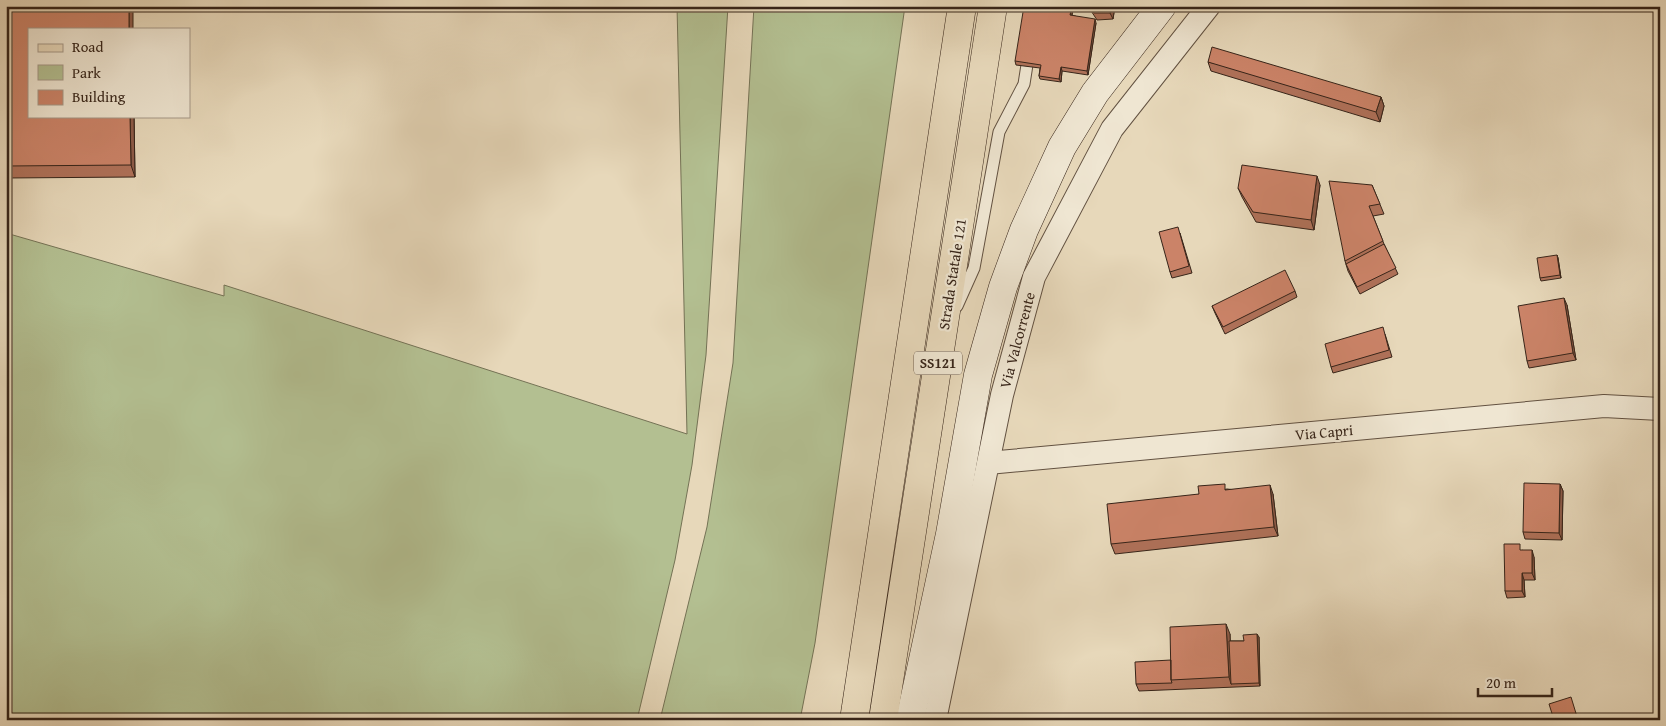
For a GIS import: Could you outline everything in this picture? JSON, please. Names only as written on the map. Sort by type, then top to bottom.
[{"type":"main road","name":"Strada Statale 121","points":[[854,720],[962,6]]},
{"type":"main road","name":"Strada Statale 121","points":[[883,720],[993,6]]},
{"type":"main road","points":[[910,720],[950,534],[978,375],[1003,287],[1024,230],[1062,147],[1096,93],[1162,6]]},
{"type":"street","name":"Via Valcorrente","points":[[935,720],[1002,395],[1034,277],[1112,129],[1209,6]]},
{"type":"street","name":"Via Capri","points":[[988,462],[1604,406],[1660,408]]},
{"type":"lane","points":[[942,337],[974,268],[999,132],[1024,84],[1030,45]]},
{"type":"green space","points":[[677,6],[728,6],[706,355],[692,465],[675,560],[637,720],[6,720],[6,233],[224,296],[224,285],[687,434]]},
{"type":"green space","points":[[754,6],[905,6],[815,643],[800,720],[660,720],[707,527],[733,363]]},
{"type":"building","points":[[6,6],[129,6],[129,28],[28,28],[28,118],[130,118],[131,165],[6,166]]},
{"type":"building","points":[[1024,6],[1072,6],[1070,15],[1095,19],[1087,71],[1061,67],[1059,79],[1039,76],[1041,65],[1015,61]]},
{"type":"building","points":[[1090,6],[1111,6],[1110,13],[1094,13]]},
{"type":"building","points":[[1212,47],[1381,97],[1376,112],[1208,62]]},
{"type":"building","points":[[1242,165],[1317,176],[1311,220],[1253,212],[1238,188]]},
{"type":"building","points":[[1329,181],[1372,185],[1380,204],[1369,206],[1383,241],[1345,261]]},
{"type":"building","points":[[1178,227],[1189,266],[1170,272],[1159,232]]},
{"type":"building","points":[[1384,244],[1396,268],[1357,287],[1346,264]]},
{"type":"building","points":[[1557,255],[1560,275],[1540,278],[1537,258]]},
{"type":"building","points":[[1285,270],[1295,291],[1223,327],[1212,306]]},
{"type":"building","points":[[1564,298],[1573,353],[1527,361],[1518,306]]},
{"type":"building","points":[[1383,327],[1389,350],[1331,367],[1325,344]]},
{"type":"building","points":[[1524,483],[1560,484],[1559,533],[1523,532]]},
{"type":"building","points":[[1225,484],[1225,490],[1270,485],[1274,527],[1111,544],[1107,504],[1199,494],[1198,486]]},
{"type":"building","points":[[1504,544],[1520,544],[1520,550],[1532,550],[1532,573],[1522,573],[1522,591],[1505,591]]},
{"type":"building","points":[[1226,624],[1229,677],[1171,680],[1170,627]]},
{"type":"building","points":[[1257,634],[1259,683],[1231,684],[1229,641],[1244,641],[1243,635]]},
{"type":"building","points":[[1171,660],[1172,683],[1136,684],[1135,662]]},
{"type":"building","points":[[1571,697],[1578,720],[1554,720],[1549,704]]}]
